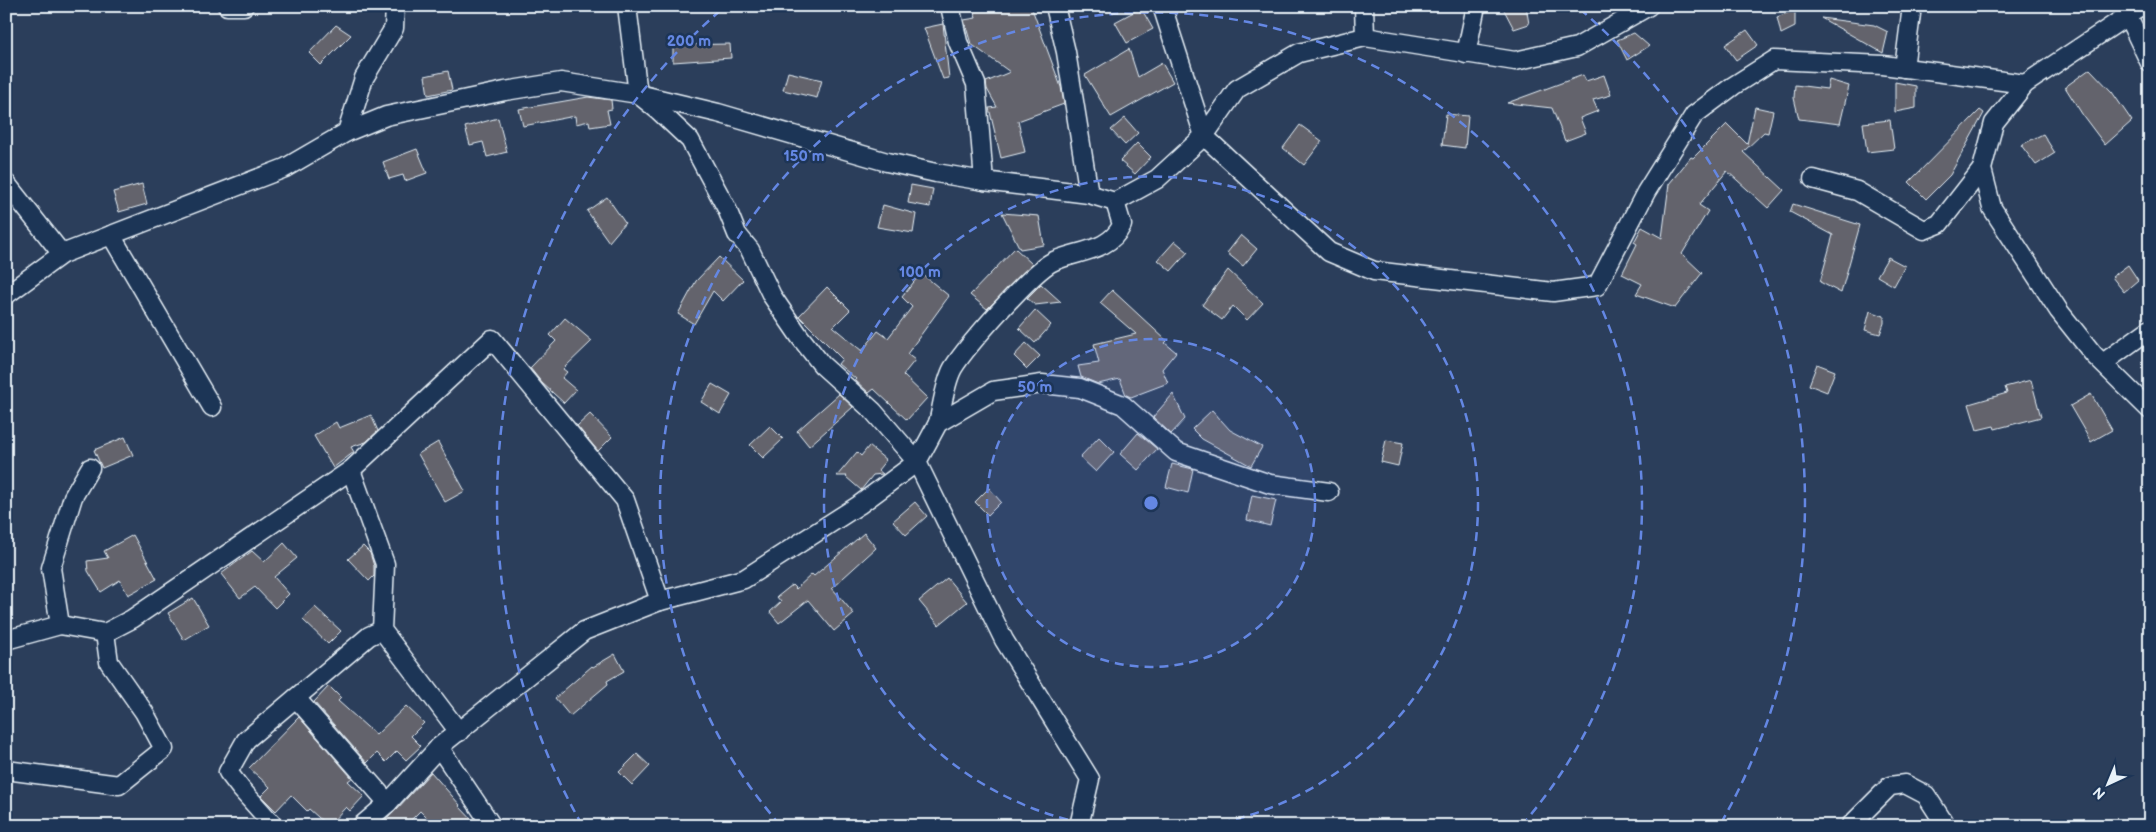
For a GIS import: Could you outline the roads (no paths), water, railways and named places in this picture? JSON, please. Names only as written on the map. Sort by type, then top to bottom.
[{"type":"street","points":[[227,6],[244,6]]},
{"type":"street","points":[[347,132],[364,78],[394,28],[395,6]]},
{"type":"street","points":[[627,6],[638,94],[690,140],[728,209],[737,234],[750,250],[772,296],[800,337],[822,365],[872,411],[917,462],[1004,640],[1090,779],[1079,826]]},
{"type":"street","points":[[950,6],[958,42],[976,84],[984,181]]},
{"type":"street","points":[[1055,6],[1066,52],[1089,194]]},
{"type":"street","points":[[1162,6],[1204,136],[1330,252],[1374,271],[1554,292],[1597,286],[1646,192],[1694,115],[1733,86],[1774,60],[1904,68],[2025,84]]},
{"type":"street","points":[[1364,6],[1365,37]]},
{"type":"street","points":[[1466,54],[1476,6]]},
{"type":"street","points":[[6,295],[62,254],[285,168],[347,132],[386,116],[505,91],[561,82],[638,94],[718,113],[887,162],[984,181],[1089,194],[1115,202],[1157,179],[1204,136],[1237,89],[1299,54],[1365,37],[1515,61],[1577,48],[1649,6]]},
{"type":"street","points":[[1904,68],[1912,6]]},
{"type":"street","points":[[1813,179],[1857,191],[1924,230],[1939,224],[1982,169],[1994,123],[2025,84],[2132,9],[2150,63]]},
{"type":"street","points":[[1982,169],[1992,208],[2059,311],[2103,363],[2150,410]]},
{"type":"street","points":[[6,184],[62,254]]},
{"type":"street","points":[[362,826],[388,803],[439,747],[584,631],[660,601],[744,579],[859,505],[917,462],[938,424],[952,370],[965,352],[1024,284],[1053,261],[1100,246],[1116,237],[1122,225],[1115,202]]},
{"type":"street","points":[[111,235],[212,407]]},
{"type":"street","points":[[2103,363],[2150,330]]},
{"type":"street","points":[[6,640],[60,625],[105,633],[132,619],[351,470],[492,339],[625,500],[660,601]]},
{"type":"street","points":[[938,424],[993,391],[1042,384],[1080,388],[1123,405],[1176,452],[1270,484],[1329,492]]},
{"type":"street","points":[[60,625],[51,568],[73,497],[90,468]]},
{"type":"street","points":[[351,470],[385,564],[382,630],[459,732]]},
{"type":"street","points":[[274,826],[228,772],[246,740],[369,636],[382,630]]},
{"type":"street","points":[[6,770],[119,784],[164,749],[144,712],[109,662],[105,633]]},
{"type":"street","points":[[296,698],[388,803]]},
{"type":"street","points":[[439,747],[492,826]]},
{"type":"street","points":[[1850,826],[1890,786],[1905,784],[1926,795],[1946,826]]}]
